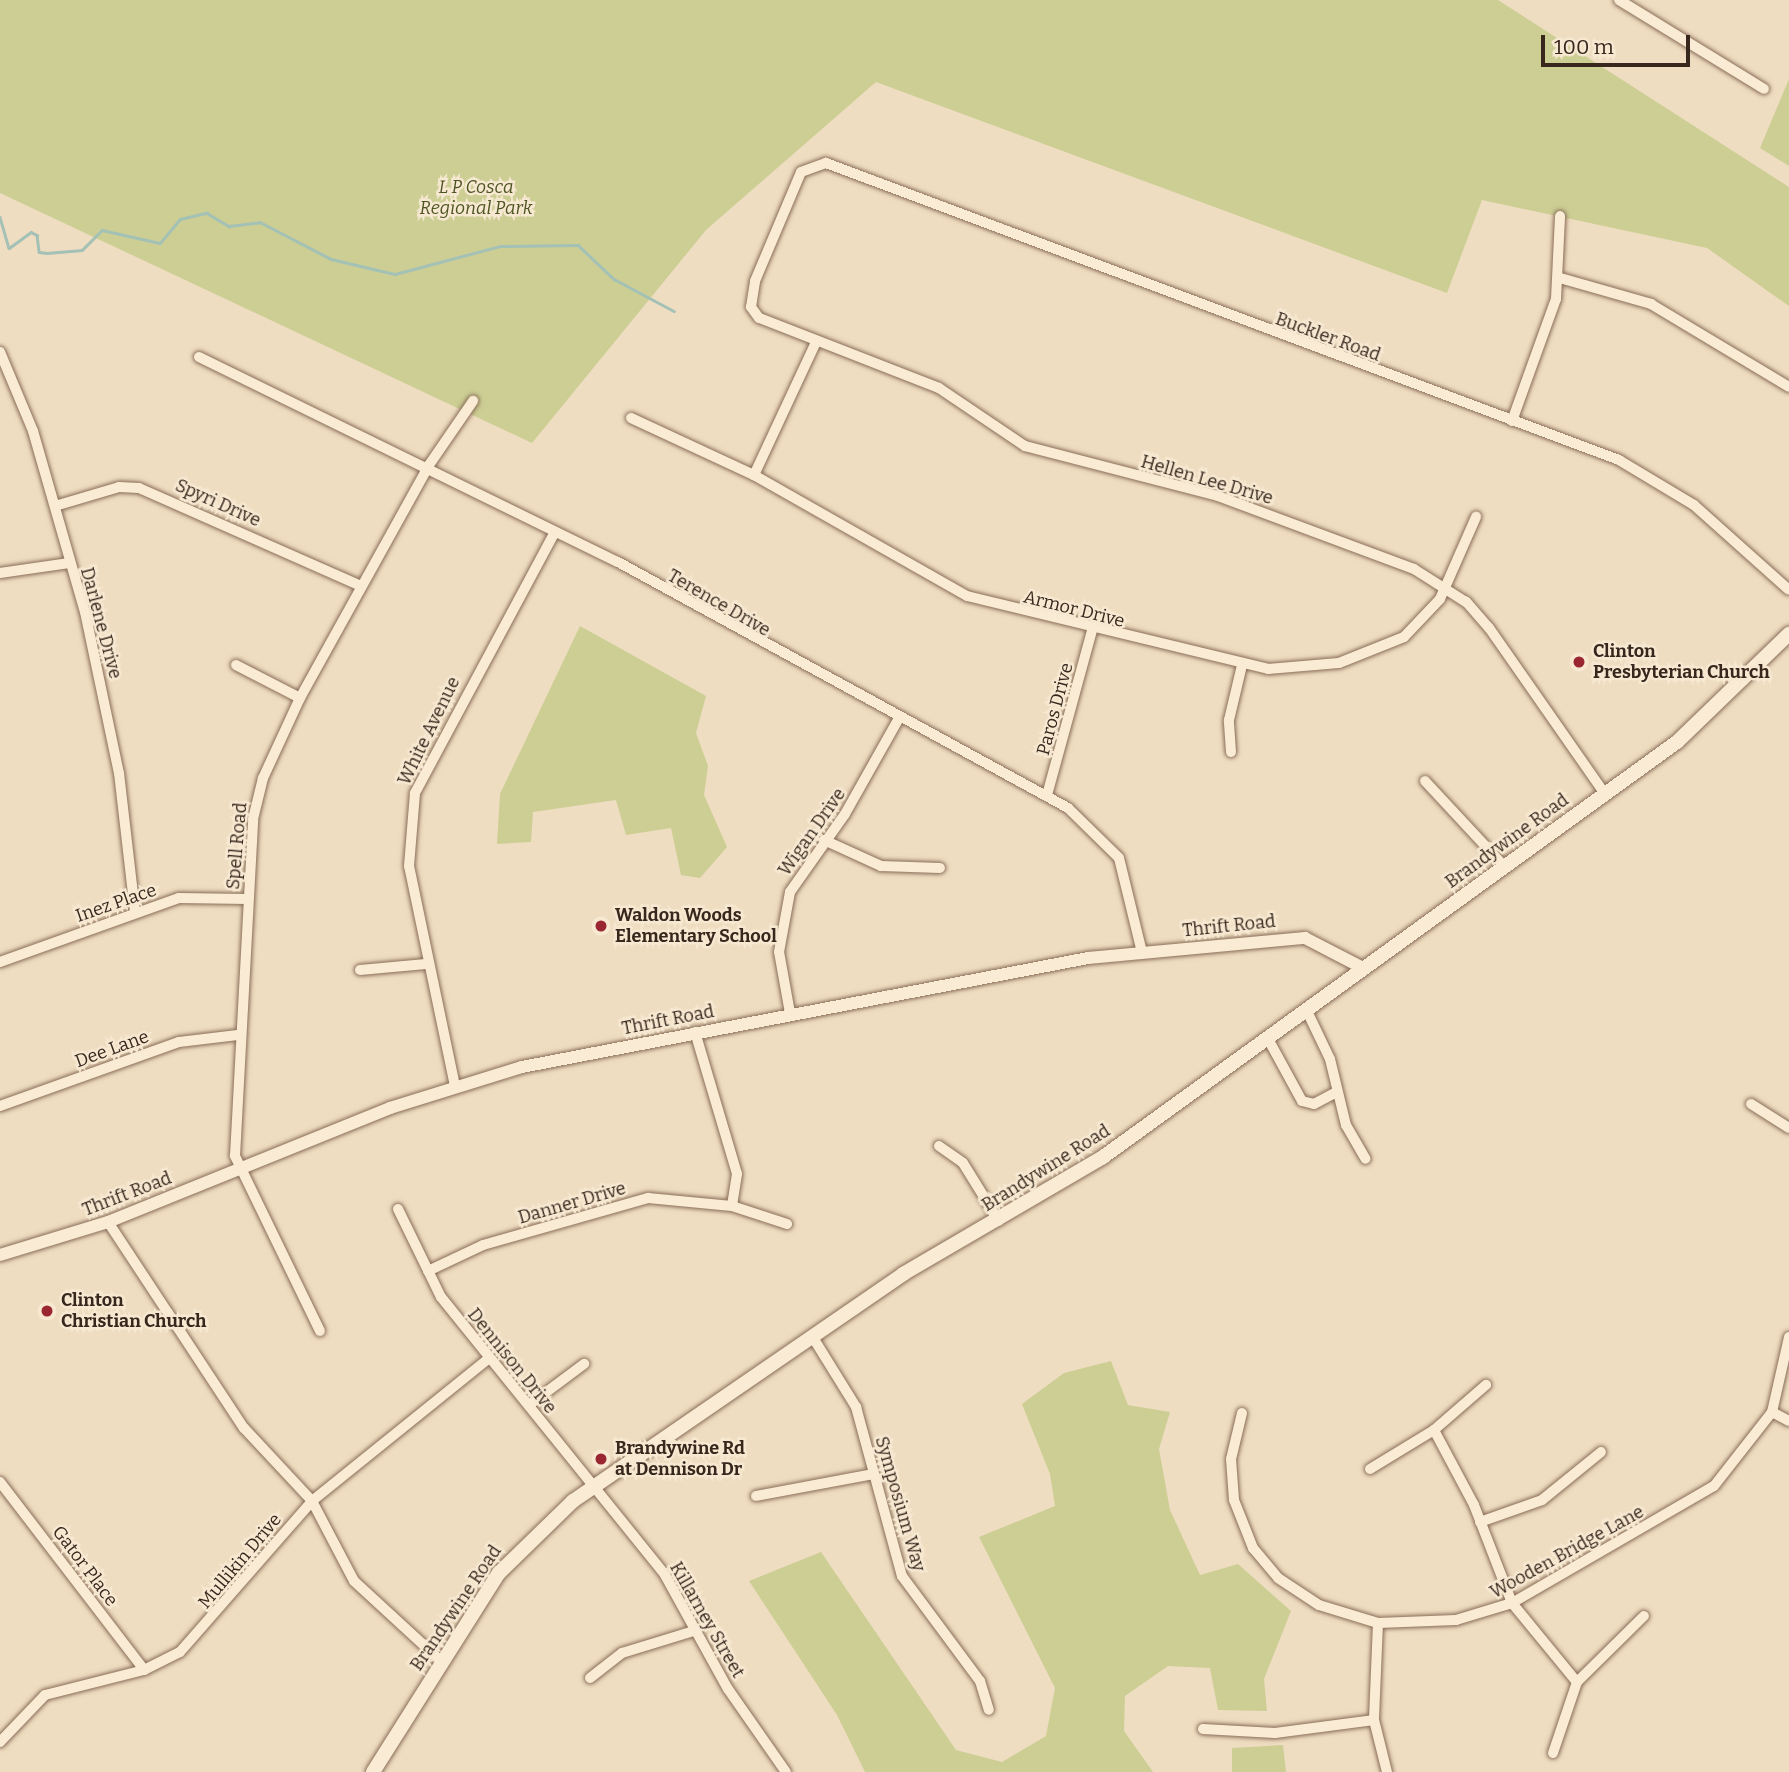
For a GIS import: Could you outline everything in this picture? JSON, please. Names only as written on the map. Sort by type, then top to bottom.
[{"type":"main road","name":"Brandywine Road","points":[[373,1772],[442,1662],[520,1547],[593,1488],[812,1336],[1103,1157],[1698,724],[1789,634]]},
{"type":"street","points":[[1619,0],[1764,89]]},
{"type":"street","name":"Buckler Road","points":[[755,281],[796,181],[806,168],[826,163],[1619,460],[1666,485],[1789,590]]},
{"type":"street","points":[[1512,421],[1560,278],[1560,216]]},
{"type":"street","points":[[1560,278],[1651,303],[1789,387]]},
{"type":"street","name":"Hellen Lee Drive","points":[[755,281],[754,313],[816,342],[939,388],[1026,446],[1218,496],[1394,558],[1446,588],[1489,628],[1605,794]]},
{"type":"street","points":[[754,475],[816,342]]},
{"type":"street","name":"Darlene Drive","points":[[0,352],[55,506],[113,738],[135,911]]},
{"type":"street","name":"Terence Drive","points":[[199,357],[429,465],[1047,795],[1082,818],[1119,858],[1142,953]]},
{"type":"street","name":"Spell Road","points":[[320,1331],[239,1169],[238,1035],[257,794],[300,698],[361,586],[429,465],[473,401]]},
{"type":"street","name":"Armor Drive","points":[[631,418],[754,475],[943,585],[1092,630],[1242,665],[1298,670],[1361,657],[1404,637],[1446,588],[1476,517]]},
{"type":"street","name":"Spyri Drive","points":[[55,506],[119,487],[139,488],[361,586]]},
{"type":"street","name":"White Avenue","points":[[455,1086],[426,964],[409,866],[415,793],[555,532]]},
{"type":"street","points":[[0,573],[69,563]]},
{"type":"street","name":"Paros Drive","points":[[1047,795],[1092,630]]},
{"type":"street","points":[[236,665],[300,698]]},
{"type":"street","points":[[1231,752],[1229,720],[1242,665]]},
{"type":"street","name":"Wigan Drive","points":[[790,1013],[779,966],[783,915],[800,872],[824,839],[899,718]]},
{"type":"street","points":[[1425,781],[1505,867]]},
{"type":"street","points":[[824,839],[881,866],[940,868]]},
{"type":"street","name":"Inez Place","points":[[0,962],[135,911],[191,896],[248,899]]},
{"type":"street","name":"Thrift Road","points":[[0,1255],[108,1222],[455,1086],[695,1032],[1025,967],[1142,953],[1305,938],[1363,968]]},
{"type":"street","points":[[360,970],[426,964]]},
{"type":"street","points":[[1306,1009],[1330,1059],[1335,1093],[1366,1159]]},
{"type":"street","points":[[695,1032],[737,1174],[732,1206]]},
{"type":"street","name":"Dee Lane","points":[[0,1106],[179,1042],[238,1035]]},
{"type":"street","points":[[1267,1037],[1302,1101],[1314,1104],[1335,1093]]},
{"type":"street","points":[[1751,1104],[1789,1128]]},
{"type":"street","points":[[939,1146],[963,1163],[999,1221]]},
{"type":"street","name":"Danner Drive","points":[[428,1270],[483,1245],[648,1198],[732,1206],[787,1224]]},
{"type":"street","name":"Dennison Drive","points":[[398,1209],[428,1270],[487,1360],[529,1405],[593,1488]]},
{"type":"street","points":[[108,1222],[244,1428],[312,1501],[362,1592],[442,1662]]},
{"type":"street","name":"Symposium Way","points":[[812,1336],[848,1388],[902,1576],[980,1681],[989,1710]]},
{"type":"street","name":"Wooden Bridge Lane","points":[[1242,1413],[1231,1475],[1253,1548],[1305,1597],[1378,1623],[1456,1620],[1512,1603],[1714,1486],[1772,1412],[1789,1337]]},
{"type":"street","name":"Mullikin Drive","points":[[0,1742],[45,1695],[144,1670],[200,1636],[312,1501],[487,1360]]},
{"type":"street","points":[[529,1405],[584,1364]]},
{"type":"street","points":[[1370,1469],[1434,1430],[1486,1385]]},
{"type":"street","points":[[1772,1412],[1789,1421]]},
{"type":"street","points":[[1434,1430],[1480,1522],[1512,1603],[1577,1682]]},
{"type":"street","points":[[1480,1522],[1542,1500],[1601,1452]]},
{"type":"street","points":[[756,1496],[874,1474]]},
{"type":"street","name":"Gator Place","points":[[0,1482],[144,1670]]},
{"type":"street","name":"Killarney Street","points":[[593,1488],[665,1575],[694,1632],[786,1772]]},
{"type":"street","points":[[1553,1753],[1577,1682],[1644,1616]]},
{"type":"street","points":[[1378,1623],[1374,1720],[1387,1772]]},
{"type":"street","points":[[590,1678],[622,1653],[694,1632]]},
{"type":"street","points":[[1203,1729],[1275,1733],[1374,1720]]},
{"type":"green space","name":"L P Cosca Regional Park","points":[[0,0],[1498,0],[1789,187],[1789,306],[1707,248],[1482,200],[1447,293],[876,82],[706,230],[532,443],[0,193]]},
{"type":"green space","points":[[1789,79],[1789,166],[1760,148]]},
{"type":"green space","points":[[580,626],[706,696],[696,733],[708,766],[704,795],[727,847],[700,878],[681,875],[671,828],[626,835],[616,800],[533,812],[531,842],[497,844],[500,794]]},
{"type":"green space","points":[[1111,1361],[1128,1405],[1170,1412],[1159,1449],[1170,1510],[1200,1575],[1238,1564],[1291,1611],[1264,1679],[1267,1711],[1218,1710],[1210,1668],[1168,1666],[1125,1696],[1124,1731],[1153,1772],[865,1772],[837,1715],[749,1581],[821,1552],[956,1750],[1002,1762],[1046,1736],[1055,1688],[979,1537],[1055,1506],[1050,1474],[1022,1404],[1064,1373]]},
{"type":"green space","points":[[1283,1745],[1286,1772],[1232,1772],[1232,1748]]},
{"type":"waterway","points":[[0,217],[9,248],[31,232],[37,235],[39,252],[47,253],[82,250],[102,230],[160,243],[180,219],[207,213],[229,226],[260,222],[331,259],[395,274],[500,246],[578,245],[614,279],[674,311]]},
{"type":"place","name":"Clinton Presbyterian Church","points":[[1579,662]]},
{"type":"place","name":"Waldon Woods Elementary School","points":[[601,926]]},
{"type":"place","name":"Clinton Christian Church","points":[[47,1311]]},
{"type":"place","name":"Brandywine Rd at Dennison Dr","points":[[601,1459]]}]
